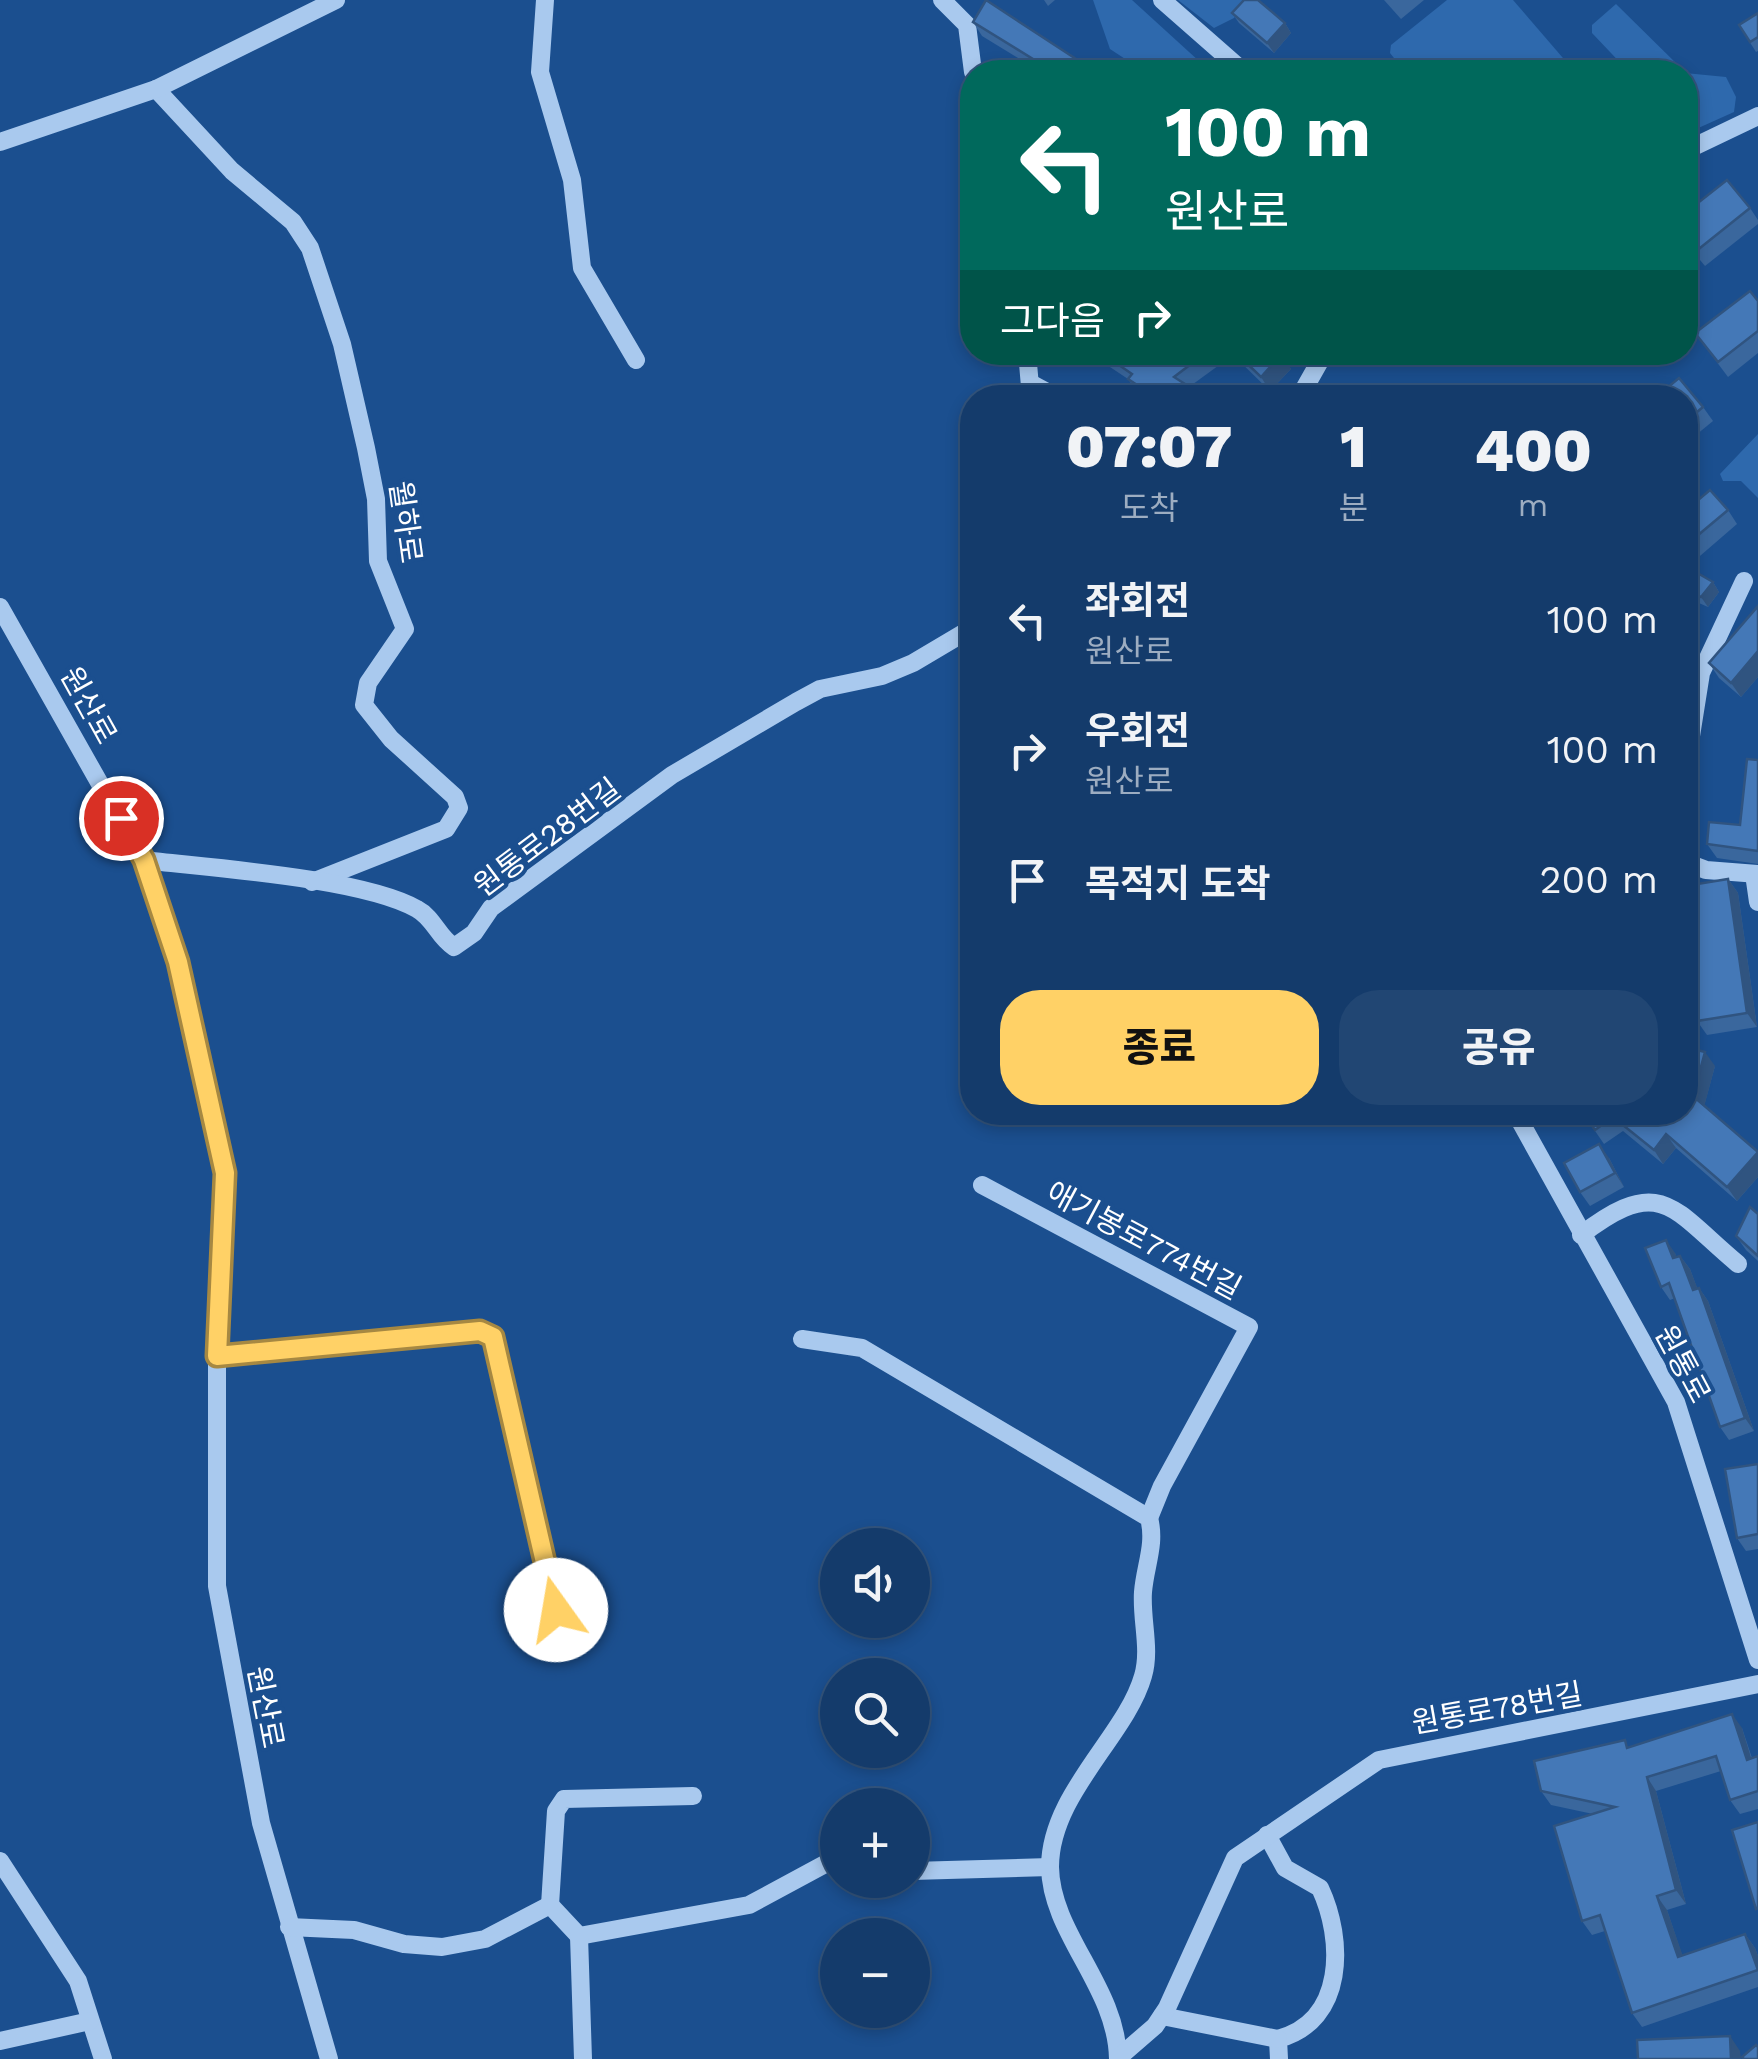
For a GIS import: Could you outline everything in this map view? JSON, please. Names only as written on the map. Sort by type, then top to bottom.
[{"type":"street","points":[[0,142],[156,90],[336,0]]},
{"type":"street","points":[[545,0],[540,72],[572,180],[582,268],[636,360]]},
{"type":"street","points":[[942,0],[967,25],[971,60]]},
{"type":"street","points":[[1162,0],[1230,60]]},
{"type":"street","name":"월하로","points":[[156,90],[232,171],[293,222],[310,248],[342,344],[366,448],[376,499],[378,562],[406,629],[368,683],[364,706],[391,738],[454,796],[458,808],[446,829],[312,882]]},
{"type":"street","points":[[1698,145],[1758,116]]},
{"type":"street","points":[[1698,692],[1701,673],[1744,581]]},
{"type":"street","name":"원산로","points":[[0,607],[144,860],[192,1013],[225,1173],[217,1356],[217,1586],[261,1823],[329,2059]]},
{"type":"street","name":"원통로28번길","points":[[144,860],[312,882],[418,909],[454,947],[474,932],[491,908],[672,775],[820,689],[882,676],[914,664],[960,635]]},
{"type":"street","points":[[1698,867],[1756,874],[1758,902]]},
{"type":"street","name":"원통로","points":[[1523,1125],[1676,1402],[1758,1660]]},
{"type":"street","name":"애기봉로774번길","points":[[982,1185],[1249,1327],[1162,1486],[1149,1518],[1154,1538],[1144,1580],[1143,1678],[1090,1760],[1053,1845],[1050,1867]]},
{"type":"street","points":[[1581,1234],[1620,1208],[1649,1200],[1676,1210],[1738,1264]]},
{"type":"street","points":[[217,1356],[480,1331],[493,1337],[556,1610]]},
{"type":"street","points":[[802,1340],[862,1348],[1149,1518]]},
{"type":"street","name":"원통로78번길","points":[[1162,2016],[1188,1967],[1235,1858],[1349,1778],[1395,1755],[1758,1684]]},
{"type":"street","points":[[583,2059],[579,1936],[550,1906],[556,1811],[564,1798],[693,1796]]},
{"type":"street","points":[[1118,2058],[1162,2016],[1278,2039],[1304,2026],[1330,1992],[1338,1959],[1334,1927],[1320,1888],[1285,1868],[1267,1835]]},
{"type":"street","points":[[0,1861],[78,1981],[104,2059]]},
{"type":"street","points":[[579,1936],[749,1906],[820,1866]]},
{"type":"street","points":[[930,1870],[1050,1867],[1062,1916],[1112,2014],[1118,2058]]},
{"type":"street","points":[[289,1927],[354,1930],[404,1944],[442,1947],[485,1939],[550,1906]]},
{"type":"street","points":[[0,2041],[90,2022]]},
{"type":"street","points":[[1278,2039],[1279,2059]]},
{"type":"shaded area","points":[[1093,0],[1132,0],[1198,60],[1127,60],[1110,49]]},
{"type":"shaded area","points":[[1178,0],[1249,0],[1234,18],[1214,28]]},
{"type":"shaded area","points":[[1447,0],[1513,0],[1565,60],[1396,60],[1390,53],[1391,45]]},
{"type":"shaded area","points":[[1616,4],[1673,60],[1618,60],[1592,33],[1592,25]]},
{"type":"shaded area","points":[[1698,74],[1726,77],[1736,97],[1734,112],[1698,128]]},
{"type":"shaded area","points":[[1758,434],[1758,498],[1741,481],[1723,481],[1720,474]]},
{"type":"building","points":[[986,0],[1078,60],[1035,60],[973,22]]},
{"type":"building","points":[[1244,0],[1258,0],[1285,23],[1267,43],[1232,13]]},
{"type":"building","points":[[1758,13],[1758,37],[1750,42],[1739,25]]},
{"type":"building","points":[[1727,180],[1750,208],[1698,250],[1698,203]]},
{"type":"building","points":[[1750,291],[1758,301],[1758,331],[1718,362],[1698,337],[1698,331]]},
{"type":"building","points":[[1119,365],[1190,365],[1174,377],[1187,385],[1137,385],[1128,379],[1132,374]]},
{"type":"building","points":[[1249,365],[1272,365],[1261,377]]},
{"type":"building","points":[[1710,490],[1728,510],[1698,535],[1698,500]]},
{"type":"building","points":[[1698,573],[1713,582],[1698,596]]},
{"type":"building","points":[[1758,606],[1758,651],[1731,683],[1709,663]]},
{"type":"building","points":[[1747,759],[1758,760],[1758,851],[1707,844],[1709,822],[1740,825]]},
{"type":"building","points":[[1728,879],[1747,1013],[1698,1021],[1698,884]]},
{"type":"building","points":[[1698,1050],[1705,1052],[1698,1078]]},
{"type":"building","points":[[1698,1100],[1758,1152],[1727,1187],[1666,1134],[1654,1150],[1623,1125],[1698,1125]]},
{"type":"building","points":[[1599,1144],[1615,1173],[1580,1192],[1564,1163]]},
{"type":"building","points":[[1750,1207],[1758,1214],[1758,1256],[1736,1236]]},
{"type":"building","points":[[1666,1240],[1673,1258],[1680,1256],[1693,1290],[1699,1288],[1745,1418],[1720,1427],[1669,1283],[1661,1287],[1645,1248]]},
{"type":"building","points":[[1758,1464],[1758,1534],[1737,1538],[1725,1469]]},
{"type":"building","points":[[1732,1714],[1747,1760],[1758,1756],[1758,1791],[1730,1800],[1716,1756],[1647,1777],[1676,1890],[1657,1896],[1678,1957],[1745,1934],[1758,1970],[1632,2013],[1600,1915],[1582,1921],[1554,1826],[1615,1807],[1541,1791],[1534,1761],[1625,1740],[1627,1748]]},
{"type":"building","points":[[1758,1822],[1758,1908],[1756,1909],[1732,1830]]},
{"type":"building","points":[[1730,2036],[1731,2059],[1638,2059],[1637,2040]]},
{"type":"building","points":[[1756,2045],[1758,2059],[1742,2057]]},
{"type":"route","points":[[121,818],[144,860],[178,962],[225,1173],[217,1356],[480,1331],[493,1337],[556,1610]]}]
